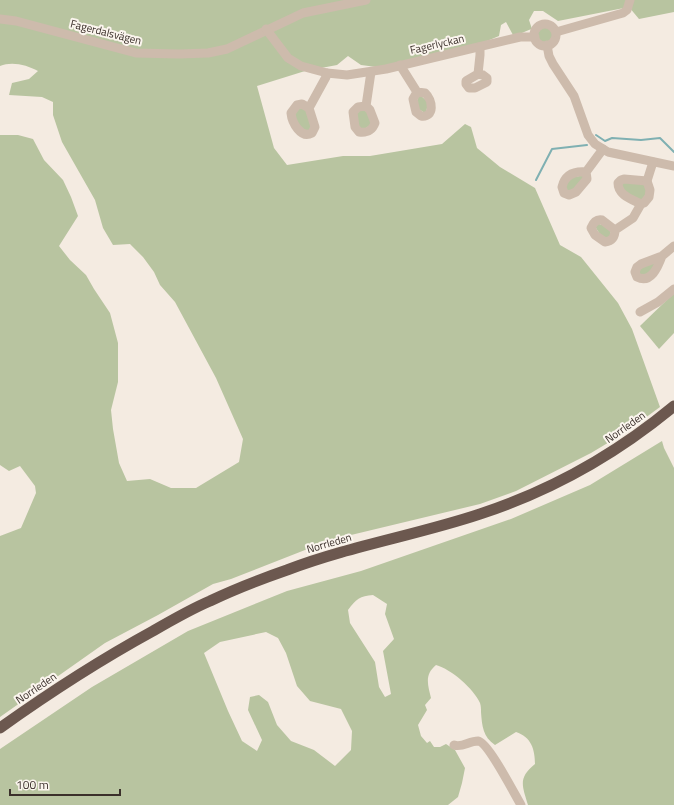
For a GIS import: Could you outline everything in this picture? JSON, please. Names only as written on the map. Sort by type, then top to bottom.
[{"type":"highway","name":"Norrleden","points":[[0,728],[101,661],[209,601],[289,569],[329,556],[478,515],[534,494],[601,460],[640,434],[674,406]]},
{"type":"street","name":"Fagerdalsvägen","points":[[0,19],[16,21],[136,53],[208,53],[226,49],[303,13],[366,0]]},
{"type":"street","points":[[556,32],[623,13],[627,10],[630,0]]},
{"type":"street","points":[[543,24],[553,26],[556,32],[554,41],[547,45],[539,44],[535,37],[535,30],[543,24]]},
{"type":"street","name":"Fagerlyckan","points":[[266,29],[288,58],[301,66],[327,73],[347,75],[371,72],[520,37],[535,37]]},
{"type":"street","points":[[547,45],[552,64],[574,96],[590,138],[595,144],[616,154],[674,166]]},
{"type":"street","name":"Fagerlyckan","points":[[478,74],[480,47]]},
{"type":"street","name":"Fagerlyckan","points":[[400,65],[417,92]]},
{"type":"street","points":[[366,106],[371,72]]},
{"type":"street","points":[[309,108],[327,73]]},
{"type":"street","points":[[586,172],[603,149]]},
{"type":"street","points":[[615,230],[633,218],[641,204],[644,203],[649,197],[650,190],[647,181],[653,162]]},
{"type":"street","points":[[641,204],[622,194],[618,189],[618,183],[624,179],[647,181]]},
{"type":"street","points":[[662,256],[674,246]]},
{"type":"street","points":[[640,312],[658,302],[674,289]]},
{"type":"street","points":[[454,745],[458,746],[478,741],[482,743],[496,761],[521,805]]},
{"type":"green space","points":[[0,0],[674,0],[674,12],[639,19],[629,7],[558,21],[543,11],[534,11],[529,20],[532,29],[518,34],[513,35],[506,22],[501,25],[499,36],[487,41],[384,68],[361,65],[348,56],[337,65],[305,71],[257,86],[274,148],[287,165],[343,156],[370,156],[442,144],[465,124],[471,127],[477,148],[500,167],[535,188],[560,245],[581,257],[618,303],[632,329],[660,407],[626,432],[591,453],[516,491],[480,504],[351,535],[305,550],[231,579],[213,584],[105,643],[0,717],[0,536],[21,528],[36,493],[35,486],[20,466],[9,471],[0,465],[0,135],[18,135],[33,139],[44,160],[63,180],[78,216],[59,246],[70,260],[86,275],[110,313],[118,343],[118,382],[111,410],[119,463],[127,481],[150,479],[171,488],[196,488],[239,462],[243,439],[216,378],[175,302],[160,285],[154,272],[143,257],[130,244],[113,245],[103,228],[95,200],[62,142],[53,115],[53,102],[42,97],[9,95],[12,83],[29,79],[38,71],[19,64],[0,66]]},
{"type":"green space","points":[[548,27],[554,30],[553,37],[548,43],[542,42],[537,38],[537,32],[542,28]]},
{"type":"green space","points":[[419,94],[428,102],[426,114],[416,107]]},
{"type":"green space","points":[[297,106],[309,111],[314,124],[307,134],[292,116]]},
{"type":"green space","points":[[365,107],[374,123],[361,131],[354,114]]},
{"type":"green space","points":[[585,175],[573,192],[564,189],[569,178]]},
{"type":"green space","points":[[643,182],[649,189],[641,202],[621,191],[619,183]]},
{"type":"green space","points":[[596,223],[609,227],[612,237],[603,239],[594,225]]},
{"type":"green space","points":[[657,259],[654,270],[643,277],[638,272],[638,270]]},
{"type":"green space","points":[[674,293],[674,333],[659,349],[640,326]]},
{"type":"green space","points":[[662,441],[674,468],[674,805],[528,805],[523,782],[526,774],[535,764],[533,749],[529,740],[516,732],[495,745],[491,742],[484,731],[481,705],[473,692],[455,675],[436,665],[428,676],[431,698],[425,705],[427,710],[418,725],[421,736],[427,743],[430,741],[434,747],[440,747],[446,744],[455,750],[465,768],[458,797],[448,805],[0,805],[0,749],[92,687],[188,631],[287,591],[361,571],[511,519],[590,485]],"holes":[[[373,595],[387,604],[385,614],[394,639],[383,651],[391,694],[385,697],[379,687],[375,662],[350,623],[348,610],[353,603],[359,599],[365,596]],[[266,632],[278,638],[286,653],[297,686],[310,701],[341,709],[352,731],[351,750],[335,766],[314,750],[291,741],[277,725],[268,702],[259,695],[250,697],[248,710],[262,740],[257,751],[242,741],[204,653],[220,642]]]},
{"type":"waterway","points":[[596,135],[605,141],[612,138],[641,140],[660,138],[674,152]]},
{"type":"waterway","points":[[536,180],[552,149],[587,145]]}]
